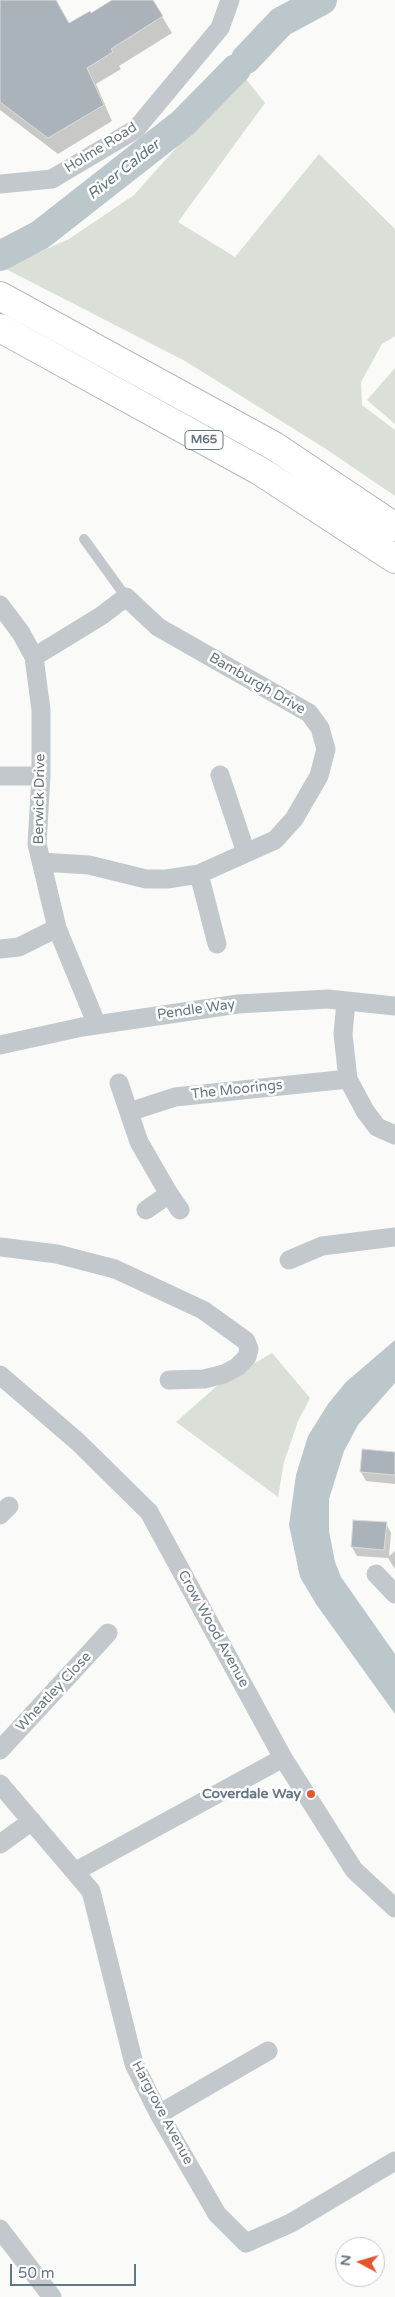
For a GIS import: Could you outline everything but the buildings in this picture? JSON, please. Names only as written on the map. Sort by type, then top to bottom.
[{"type":"highway","name":"M65","points":[[0,296],[274,446],[395,527]]},
{"type":"highway","name":"M65","points":[[3,329],[260,471],[395,559]]},
{"type":"street","name":"Holme Road","points":[[0,184],[52,179],[136,129],[220,28],[230,0]]},
{"type":"street","points":[[34,657],[101,616],[126,597]]},
{"type":"street","name":"Bamburgh Drive","points":[[41,862],[89,865],[146,879],[168,879],[200,874],[275,840],[294,819],[319,776],[326,749],[320,728],[309,713],[158,627],[126,597]]},
{"type":"street","name":"Berwick Drive","points":[[0,605],[21,633],[34,657],[40,685],[41,710],[41,776],[37,844],[57,928],[97,1025]]},
{"type":"street","points":[[220,775],[246,853]]},
{"type":"street","points":[[0,776],[41,776]]},
{"type":"street","points":[[200,874],[217,944]]},
{"type":"street","points":[[0,949],[19,946],[57,928]]},
{"type":"street","name":"Pendle Way","points":[[0,1045],[97,1025],[238,1004],[328,999],[395,1006]]},
{"type":"street","points":[[346,1001],[343,1034],[348,1079],[365,1111],[377,1127],[395,1135]]},
{"type":"street","name":"The Moorings","points":[[129,1112],[175,1097],[348,1079]]},
{"type":"street","points":[[120,1084],[146,1155],[180,1210]]},
{"type":"street","points":[[146,1210],[169,1194]]},
{"type":"street","points":[[289,1260],[322,1246],[395,1237]]},
{"type":"street","points":[[0,1247],[57,1254],[115,1269],[203,1310],[246,1341],[249,1349],[247,1356],[237,1367],[224,1374],[204,1379],[169,1380]]},
{"type":"street","name":"Crow Wood Avenue","points":[[0,1375],[78,1442],[149,1512],[282,1758],[354,1870],[395,1908]]},
{"type":"street","points":[[376,1574],[395,1594]]},
{"type":"street","name":"Wheatley Close","points":[[0,1750],[108,1633]]},
{"type":"street","points":[[76,1871],[282,1758]]},
{"type":"street","name":"Hargrove Avenue","points":[[0,1784],[76,1871],[91,1891],[134,2064],[159,2114],[217,2214],[246,2243],[291,2223],[395,2161]]},
{"type":"street","points":[[0,1844],[32,1822]]},
{"type":"street","points":[[159,2114],[268,2051]]},
{"type":"street","points":[[0,2229],[52,2297]]},
{"type":"lane","points":[[84,540],[126,597]]},
{"type":"shaded area","points":[[242,74],[265,103],[178,222],[235,257],[319,154],[395,229],[395,336],[382,344],[361,382],[362,405],[395,430],[395,496],[326,449],[185,361],[4,268],[69,239],[134,195]]},
{"type":"shaded area","points":[[395,368],[395,424],[367,400]]},
{"type":"shaded area","points":[[395,1340],[395,1383],[358,1425],[344,1451],[329,1499],[329,1531],[335,1562],[341,1577],[395,1654],[395,1714],[316,1604],[300,1577],[289,1525],[296,1475],[308,1436],[328,1404],[346,1382]]},
{"type":"shaded area","points":[[272,1353],[310,1398],[298,1421],[284,1462],[278,1497],[176,1422],[218,1385]]},
{"type":"waterway","name":"River Calder","points":[[246,59],[281,22],[322,0]]},
{"type":"waterway","name":"River Calder","points":[[0,256],[40,235],[183,123],[236,69]]},
{"type":"place","name":"Coverdale Way","points":[[311,1794]]}]
